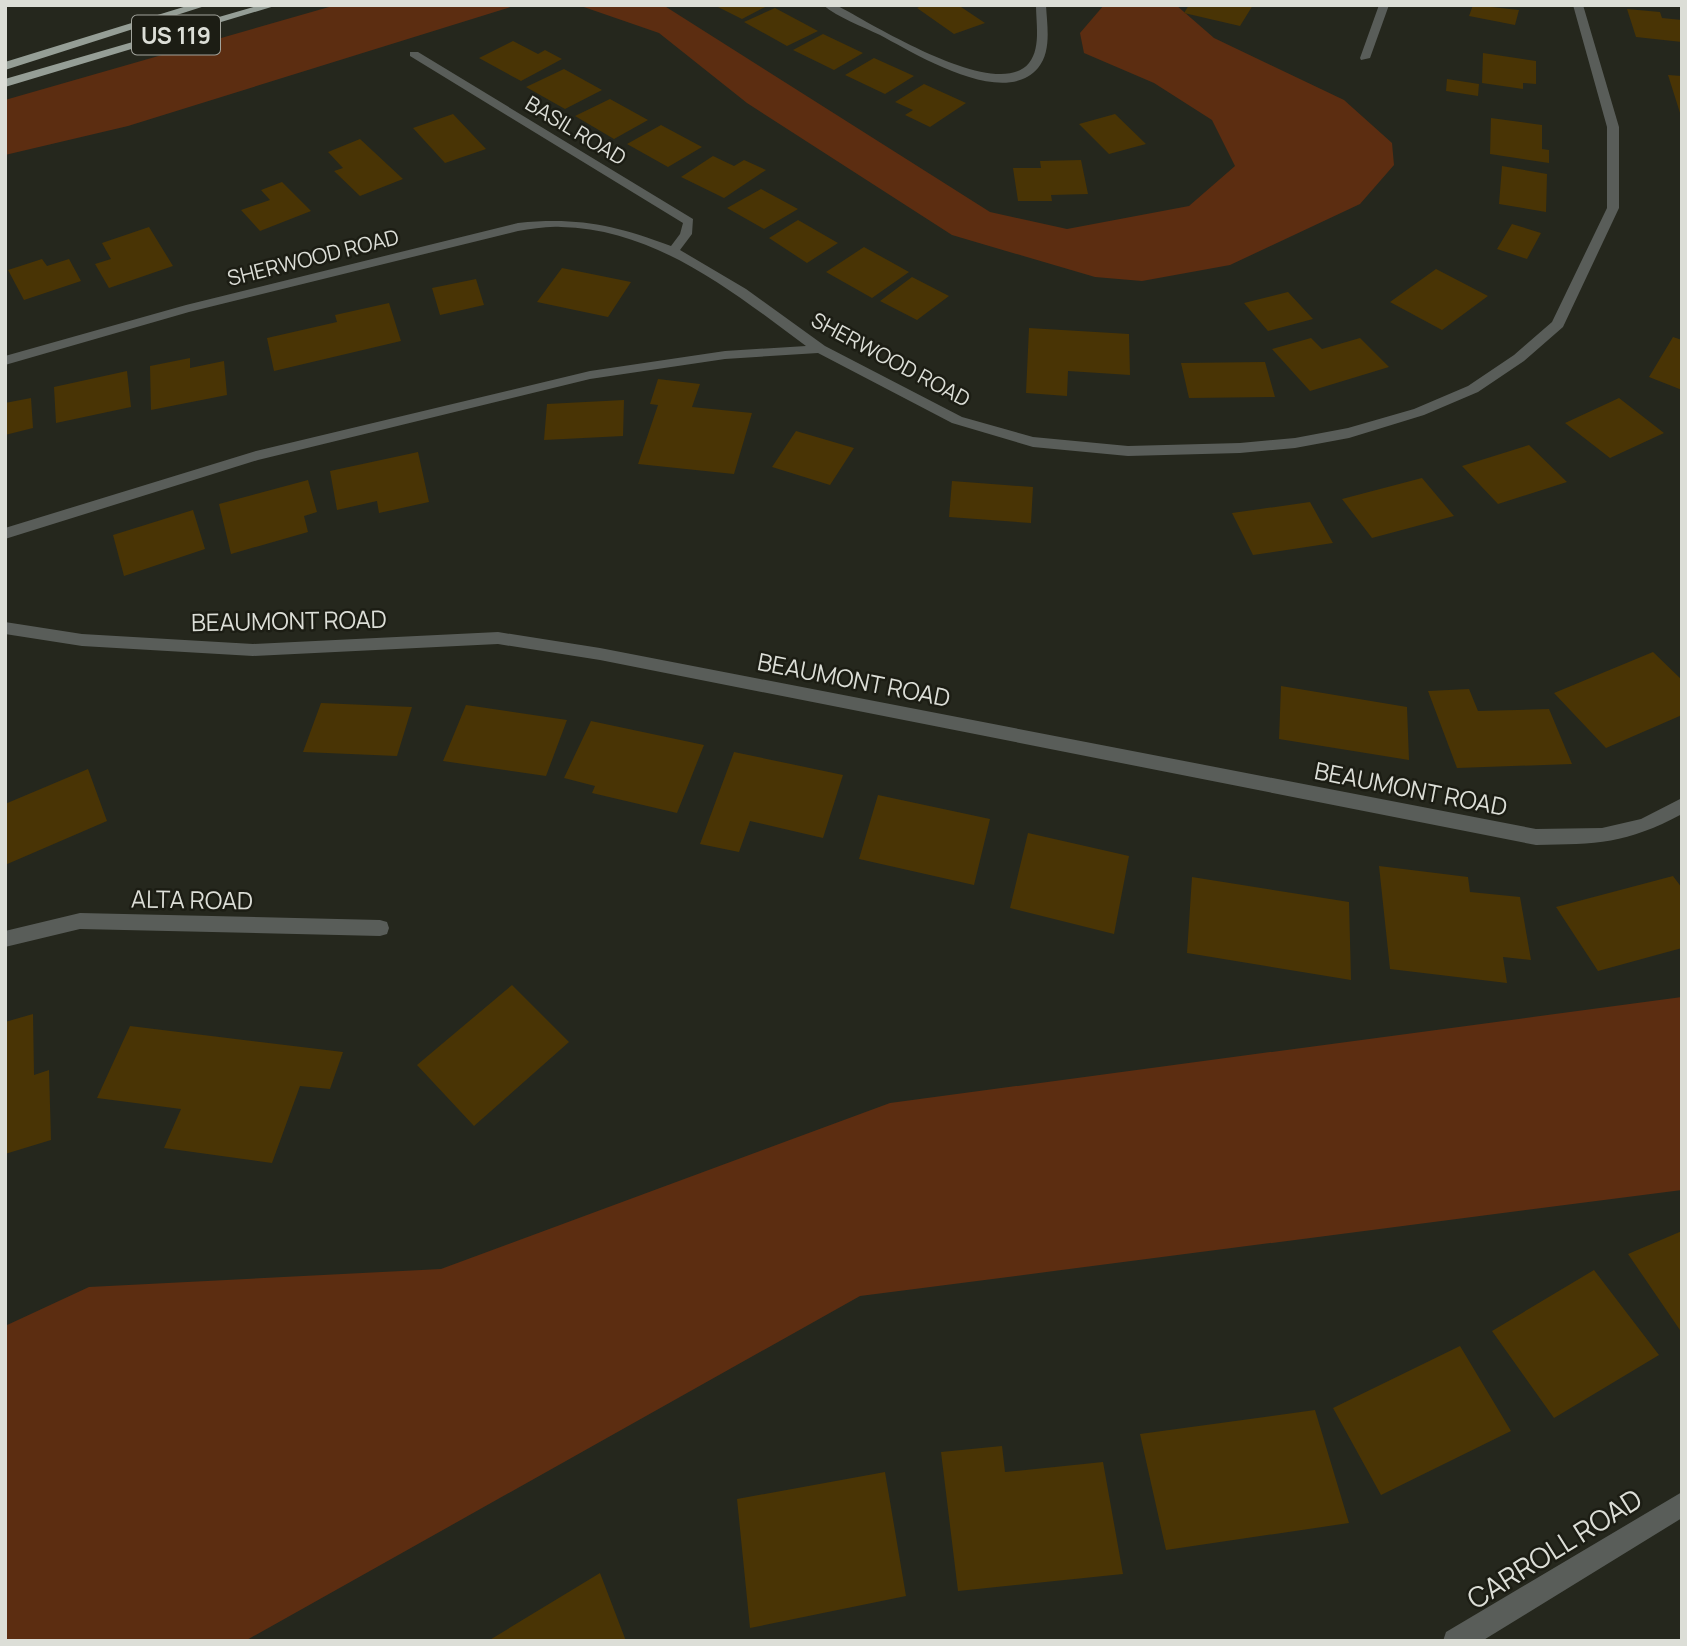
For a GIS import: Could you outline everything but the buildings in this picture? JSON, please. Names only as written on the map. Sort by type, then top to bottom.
[{"type":"highway","name":"US 119","points":[[5,52],[161,5]]},
{"type":"highway","points":[[5,66],[203,5]]},
{"type":"highway","name":"US 119","points":[[5,83],[273,5]]},
{"type":"street","points":[[828,5],[956,70],[979,78],[1006,78],[1028,71],[1039,58],[1041,5]]},
{"type":"street","points":[[1365,58],[1384,5]]},
{"type":"street","name":"SHERWOOD ROAD","points":[[5,361],[186,309],[518,227],[559,223],[593,226],[633,236],[673,251],[741,292],[820,349],[957,420],[1033,442],[1128,451],[1295,443],[1349,433],[1419,412],[1473,389],[1519,358],[1558,324],[1614,208],[1613,127],[1578,5]]},
{"type":"street","name":"BASIL ROAD","points":[[414,54],[689,222],[686,234],[673,251]]},
{"type":"street","points":[[5,534],[256,456],[590,374],[725,355],[820,349]]},
{"type":"street","name":"BEAUMONT ROAD","points":[[5,628],[82,640],[253,650],[498,638],[600,654],[1536,837],[1602,836],[1645,825],[1682,804]]},
{"type":"street","name":"ALTA ROAD","points":[[5,939],[80,921],[380,928]]},
{"type":"street","name":"CARROLL ROAD","points":[[1455,1641],[1682,1504]]},
{"type":"shaded area","points":[[336,5],[517,5],[128,126],[5,155],[5,100]]},
{"type":"shaded area","points":[[578,5],[663,5],[990,212],[1067,229],[1189,206],[1235,166],[1212,120],[1154,83],[1084,53],[1080,33],[1104,5],[1176,5],[1214,38],[1344,100],[1392,143],[1394,165],[1360,204],[1230,265],[1142,281],[1095,277],[952,235],[747,103],[659,33]]},
{"type":"shaded area","points":[[1682,997],[1682,1190],[860,1296],[245,1641],[5,1641],[5,1326],[89,1287],[441,1269],[890,1103]]}]
